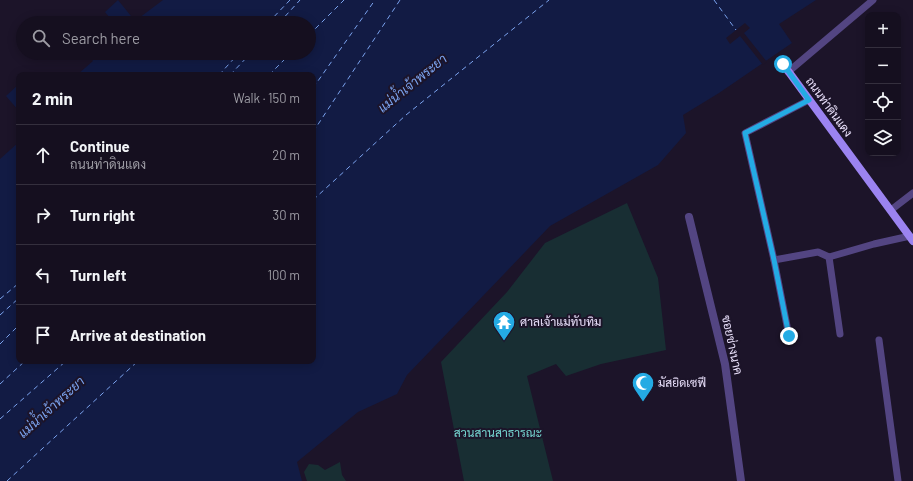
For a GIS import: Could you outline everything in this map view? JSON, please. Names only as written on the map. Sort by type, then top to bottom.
[{"type":"street","name":"ถนนท่าดินแดง","points":[[783,64],[911,238]]},
{"type":"street","name":"ซอยช่างนาค","points":[[689,217],[725,364],[741,481]]},
{"type":"lane","points":[[788,72],[873,0]]},
{"type":"lane","points":[[789,336],[774,260],[745,133],[809,100]]},
{"type":"lane","points":[[890,210],[913,193]]},
{"type":"lane","points":[[774,260],[818,252],[829,257],[874,244],[911,238]]},
{"type":"lane","points":[[829,257],[840,334]]},
{"type":"lane","points":[[879,340],[898,481]]},
{"type":"green space","name":"สวนสานสาธารณะ","points":[[627,203],[658,278],[666,350],[601,364],[566,376],[556,364],[527,376],[553,481],[464,481],[441,362],[507,292],[545,243]]},
{"type":"green space","points":[[340,462],[342,475],[346,481],[307,481],[304,472],[309,464],[318,465],[325,470]]},
{"type":"water","points":[[118,0],[131,16],[108,16],[105,12]]},
{"type":"water","name":"แม่น้ำเจ้าพระยา","points":[[163,0],[816,0],[779,24],[792,43],[719,93],[683,115],[686,133],[658,165],[550,226],[407,375],[397,394],[358,412],[297,462],[302,481],[0,481],[0,159],[16,145],[16,364],[316,364],[316,72],[80,72],[93,61],[92,60],[316,60],[316,16],[142,16]]},
{"type":"water","points":[[16,87],[16,108],[6,96]]},
{"type":"pier","points":[[745,23],[750,28],[744,33],[767,62],[763,65],[740,36],[730,44],[726,38]]},
{"type":"ferry route","points":[[275,16],[290,0]]},
{"type":"ferry route","points":[[285,16],[300,0]]},
{"type":"ferry route","points":[[316,28],[344,0]]},
{"type":"ferry route","points":[[316,84],[375,0]]},
{"type":"ferry route","points":[[316,127],[400,0]]},
{"type":"ferry route","points":[[316,197],[406,115],[549,0]]},
{"type":"ferry route","points":[[714,0],[736,30]]},
{"type":"ferry route","points":[[222,72],[233,60]]},
{"type":"ferry route","points":[[233,72],[244,60]]},
{"type":"ferry route","points":[[272,72],[284,60]]},
{"type":"ferry route","points":[[0,299],[16,286]]},
{"type":"ferry route","points":[[0,315],[16,301]]},
{"type":"ferry route","points":[[0,344],[16,328]]},
{"type":"ferry route","points":[[0,384],[22,364]]},
{"type":"ferry route","points":[[0,419],[63,364]]},
{"type":"ferry route","points":[[7,481],[135,364]]},
{"type":"place","name":"ศาลเจ้าแม่ทับทิม","points":[[504,342]]},
{"type":"place","name":"มัสยิดเซฟี","points":[[643,402]]},
{"type":"route","points":[[783,64],[809,100],[745,133],[774,260],[789,336]]}]
